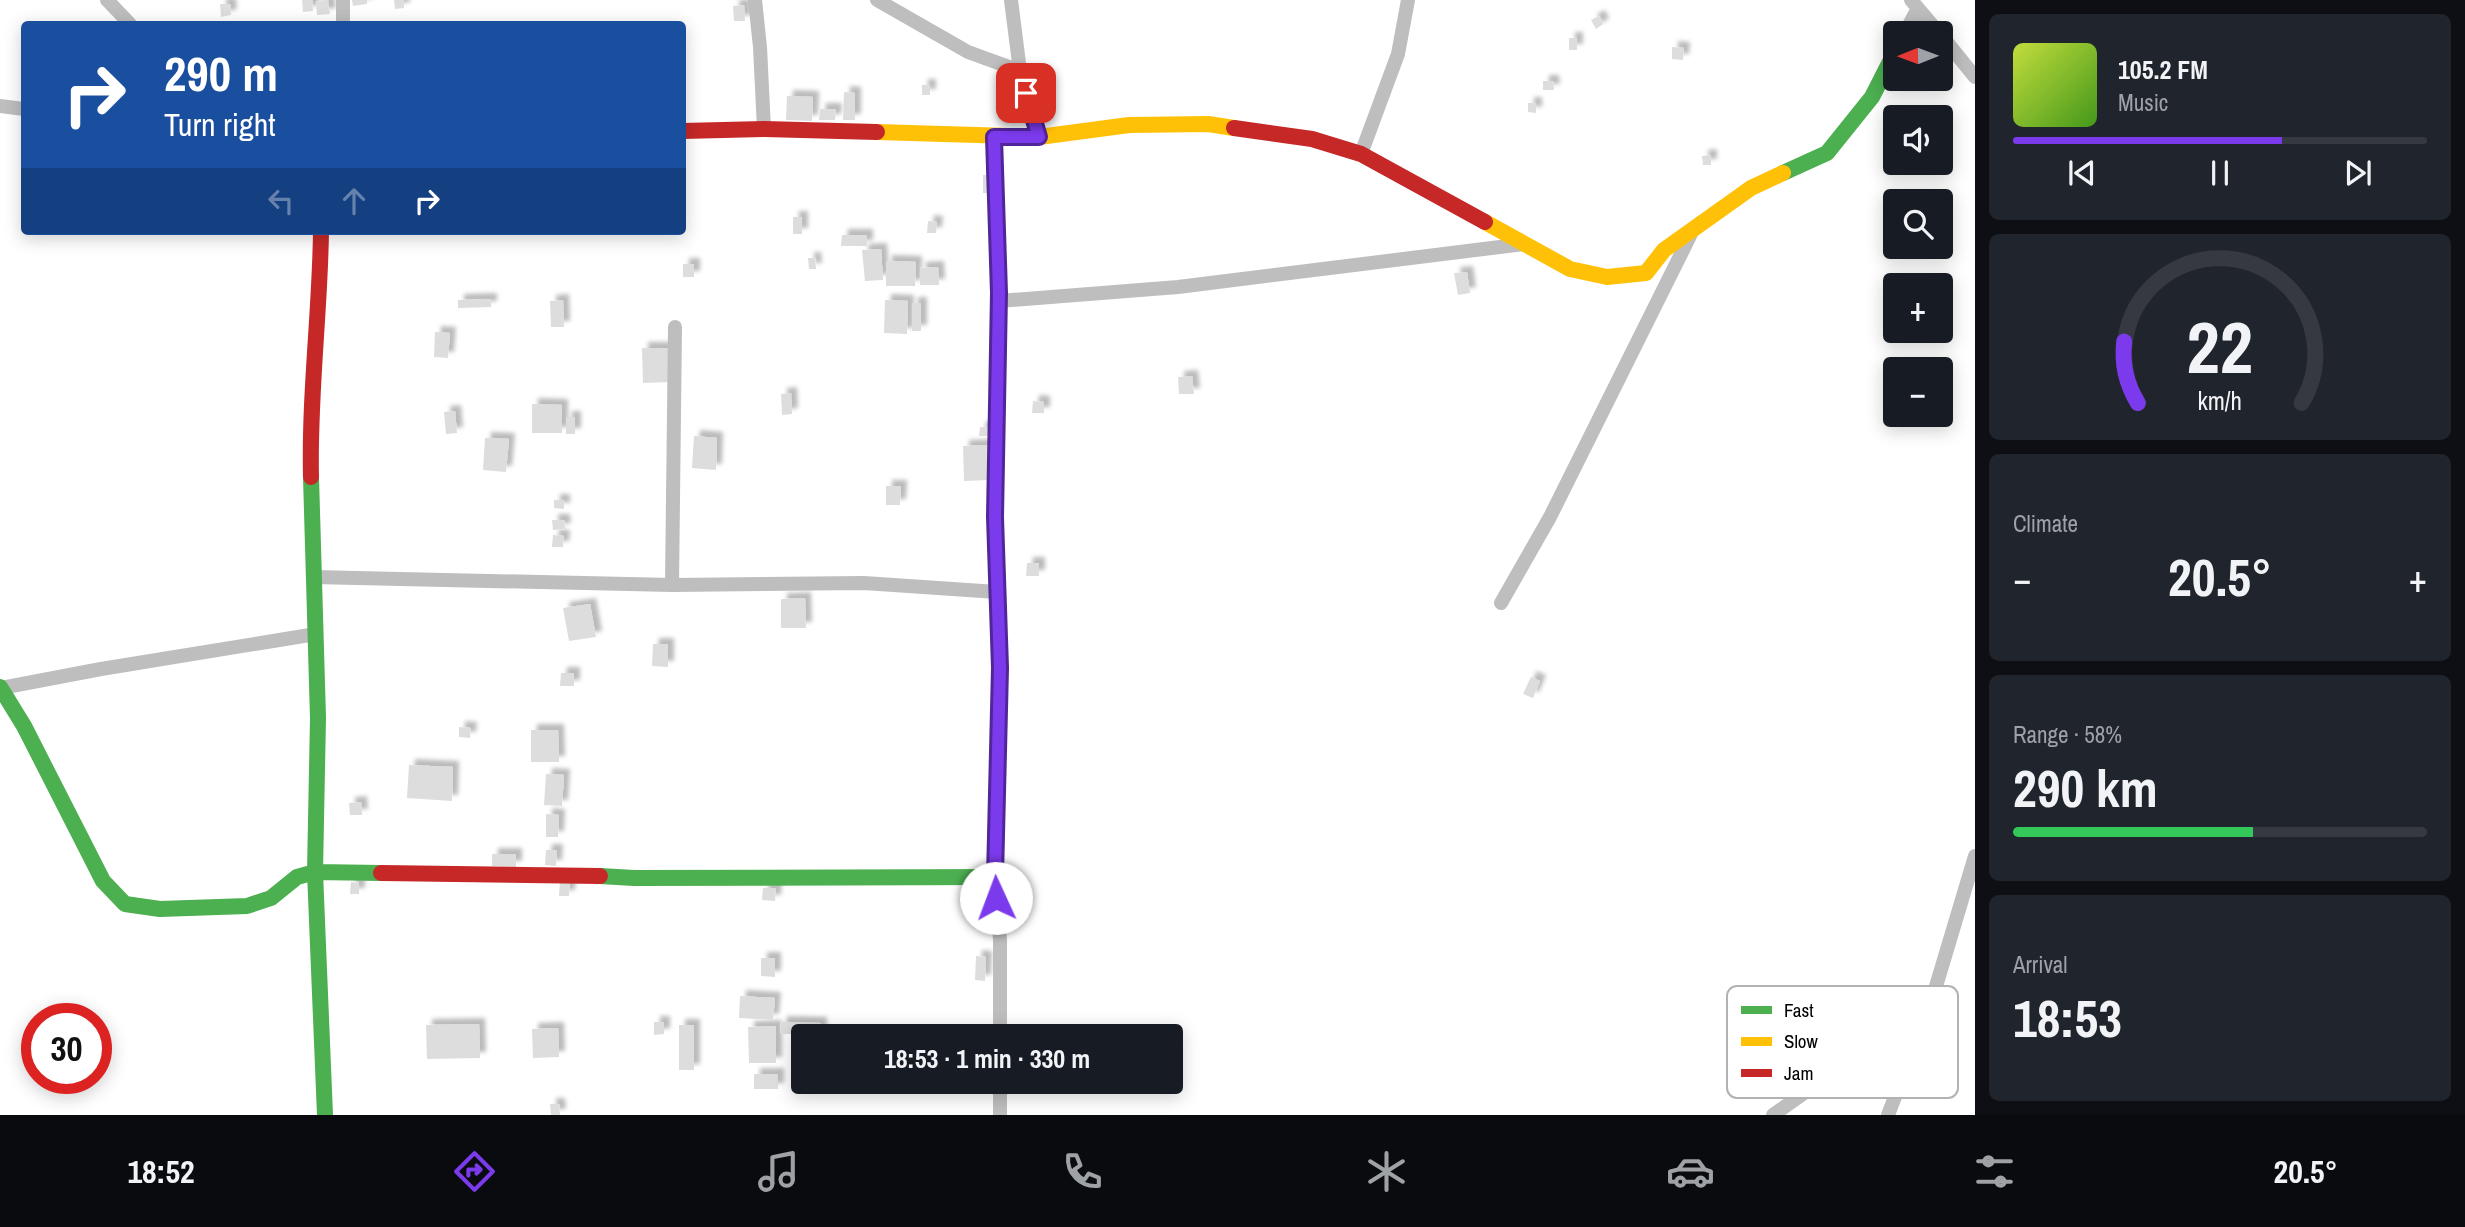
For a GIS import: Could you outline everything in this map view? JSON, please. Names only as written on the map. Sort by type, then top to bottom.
[{"type":"street","points":[[108,1],[126,0]]},
{"type":"street","points":[[343,0],[344,21]]},
{"type":"street","points":[[755,0],[764,129]]},
{"type":"street","points":[[1012,0],[1020,71],[1039,137]]},
{"type":"street","points":[[1361,154],[1398,54],[1408,0]]},
{"type":"street","points":[[108,1],[127,21]]},
{"type":"street","points":[[882,1],[968,52],[1020,71]]},
{"type":"street","points":[[1909,21],[1915,4]]},
{"type":"street","points":[[1915,4],[1929,21]]},
{"type":"street","points":[[1953,50],[1975,77]]},
{"type":"street","points":[[686,131],[764,129],[1039,137],[1129,125],[1208,124],[1312,139],[1361,154],[1570,269],[1607,277],[1646,273],[1664,250],[1751,188],[1827,153],[1872,97],[1883,75]]},
{"type":"street","points":[[0,106],[21,109]]},
{"type":"street","points":[[994,137],[999,302],[995,517],[1000,668],[995,877],[1000,940],[1000,1024]]},
{"type":"street","points":[[1501,603],[1550,517],[1695,227]]},
{"type":"street","points":[[321,235],[310,428],[318,731],[315,872],[325,1115]]},
{"type":"street","points":[[999,302],[1178,287],[1528,244]]},
{"type":"street","points":[[672,585],[675,327]]},
{"type":"street","points":[[313,577],[672,585],[864,583],[997,592]]},
{"type":"street","points":[[316,634],[0,687],[24,726],[103,881],[125,904],[160,909],[247,906],[271,898],[297,877],[315,872],[564,874],[634,878],[995,877]]},
{"type":"street","points":[[1936,986],[1975,856]]},
{"type":"street","points":[[1000,1094],[1000,1115]]},
{"type":"street","points":[[1773,1115],[1797,1098]]},
{"type":"street","points":[[1888,1115],[1895,1098]]},
{"type":"building","points":[[302,0],[312,0],[313,11],[303,12]]},
{"type":"building","points":[[328,0],[330,14],[317,15],[316,2]]},
{"type":"building","points":[[352,0],[367,0],[367,4],[353,6]]},
{"type":"building","points":[[394,0],[404,0],[404,8],[395,9]]},
{"type":"building","points":[[220,4],[230,4],[231,15],[221,17]]},
{"type":"building","points":[[744,5],[745,21],[734,21],[733,6]]},
{"type":"building","points":[[1599,16],[1603,24],[1596,29],[1591,20]]},
{"type":"building","points":[[1569,38],[1577,38],[1577,50],[1569,50]]},
{"type":"building","points":[[1672,47],[1684,48],[1683,60],[1672,59]]},
{"type":"building","points":[[1543,81],[1553,81],[1554,90],[1543,90]]},
{"type":"building","points":[[922,85],[930,85],[930,95],[922,95]]},
{"type":"building","points":[[844,92],[855,93],[855,120],[843,120]]},
{"type":"building","points":[[787,96],[813,97],[812,121],[786,120]]},
{"type":"building","points":[[1528,103],[1536,103],[1536,113],[1528,112]]},
{"type":"building","points":[[820,109],[836,109],[835,120],[819,120]]},
{"type":"building","points":[[1711,155],[1711,165],[1703,165],[1702,156]]},
{"type":"building","points":[[983,175],[994,175],[994,193],[983,193]]},
{"type":"building","points":[[793,217],[802,217],[802,234],[793,234]]},
{"type":"building","points":[[928,221],[937,222],[936,233],[927,233]]},
{"type":"building","points":[[842,235],[867,235],[867,246],[841,246]]},
{"type":"building","points":[[881,249],[883,280],[865,281],[862,250]]},
{"type":"building","points":[[808,258],[815,258],[816,269],[809,269]]},
{"type":"building","points":[[886,261],[916,262],[915,286],[886,286]]},
{"type":"building","points":[[683,264],[694,264],[694,277],[683,277]]},
{"type":"building","points":[[938,267],[939,285],[920,285],[920,268]]},
{"type":"building","points":[[1467,272],[1470,293],[1458,295],[1454,273]]},
{"type":"building","points":[[491,299],[491,307],[458,308],[458,300]]},
{"type":"building","points":[[563,300],[564,327],[551,327],[550,301]]},
{"type":"building","points":[[885,300],[908,301],[907,334],[884,333]]},
{"type":"building","points":[[912,303],[921,303],[921,331],[912,331]]},
{"type":"building","points":[[435,332],[450,333],[448,358],[434,357]]},
{"type":"building","points":[[642,348],[670,348],[671,382],[643,383]]},
{"type":"building","points":[[1192,376],[1194,394],[1179,394],[1178,377]]},
{"type":"building","points":[[791,393],[792,414],[782,415],[781,394]]},
{"type":"building","points":[[1033,401],[1044,402],[1044,413],[1032,413]]},
{"type":"building","points":[[532,404],[562,405],[562,433],[532,433]]},
{"type":"building","points":[[455,411],[457,433],[446,434],[444,412]]},
{"type":"building","points":[[566,417],[575,417],[575,434],[566,434]]},
{"type":"building","points":[[980,427],[989,427],[989,436],[979,436]]},
{"type":"building","points":[[694,436],[717,438],[716,470],[692,468]]},
{"type":"building","points":[[485,438],[509,439],[506,472],[483,470]]},
{"type":"building","points":[[988,445],[989,480],[964,481],[963,446]]},
{"type":"building","points":[[886,486],[901,486],[900,505],[886,505]]},
{"type":"building","points":[[554,500],[564,500],[564,509],[554,508]]},
{"type":"building","points":[[552,520],[564,520],[565,529],[553,530]]},
{"type":"building","points":[[553,535],[564,536],[563,547],[552,547]]},
{"type":"building","points":[[1027,563],[1039,563],[1039,576],[1026,576]]},
{"type":"building","points":[[805,598],[806,628],[781,628],[781,599]]},
{"type":"building","points":[[590,604],[596,637],[569,641],[563,608]]},
{"type":"building","points":[[653,644],[668,644],[668,667],[652,666]]},
{"type":"building","points":[[561,673],[574,673],[574,686],[560,686]]},
{"type":"building","points":[[1531,677],[1540,681],[1533,698],[1523,694]]},
{"type":"building","points":[[459,727],[471,728],[470,738],[459,737]]},
{"type":"building","points":[[531,730],[558,730],[559,762],[531,762]]},
{"type":"building","points":[[409,765],[453,767],[452,801],[407,798]]},
{"type":"building","points":[[546,774],[564,775],[562,806],[544,805]]},
{"type":"building","points":[[361,802],[362,815],[350,815],[349,803]]},
{"type":"building","points":[[546,814],[559,815],[558,837],[546,837]]},
{"type":"building","points":[[546,850],[557,850],[556,866],[545,865]]},
{"type":"building","points":[[492,854],[516,854],[516,867],[492,866]]},
{"type":"building","points":[[560,881],[570,882],[569,896],[559,896]]},
{"type":"building","points":[[351,882],[359,883],[359,894],[350,894]]},
{"type":"building","points":[[763,888],[776,888],[775,901],[762,900]]},
{"type":"building","points":[[976,956],[986,957],[985,981],[975,980]]},
{"type":"building","points":[[761,958],[775,958],[775,977],[761,976]]},
{"type":"building","points":[[740,996],[775,998],[773,1020],[739,1018]]},
{"type":"building","points":[[654,1022],[664,1022],[664,1034],[654,1035]]},
{"type":"building","points":[[781,1022],[821,1023],[791,1024],[791,1034],[780,1034]]},
{"type":"building","points":[[479,1024],[480,1058],[427,1059],[426,1025]]},
{"type":"building","points":[[679,1025],[694,1025],[694,1070],[679,1070]]},
{"type":"building","points":[[776,1026],[776,1063],[749,1063],[748,1027]]},
{"type":"building","points":[[558,1028],[559,1057],[533,1058],[532,1029]]},
{"type":"building","points":[[754,1074],[778,1074],[778,1089],[754,1089]]},
{"type":"building","points":[[550,1104],[559,1104],[560,1115],[551,1115]]},
{"type":"traffic: fast","points":[[1783,173],[1827,153],[1872,97],[1883,75]]},
{"type":"traffic: fast","points":[[311,477],[318,718],[315,872],[325,1115]]},
{"type":"traffic: fast","points":[[0,687],[24,726],[103,881],[125,904],[160,909],[247,906],[271,898],[297,877],[315,872],[381,873]]},
{"type":"traffic: fast","points":[[600,876],[995,877]]},
{"type":"traffic: slow","points":[[877,132],[1039,137],[1129,125],[1208,124],[1234,128]]},
{"type":"traffic: slow","points":[[1485,222],[1570,269],[1607,277],[1646,273],[1664,250],[1751,188],[1783,173]]},
{"type":"traffic: jam","points":[[1234,128],[1312,139],[1361,154],[1485,222]]},
{"type":"traffic: jam","points":[[686,131],[764,129],[877,132]]},
{"type":"traffic: jam","points":[[311,477],[321,235]]},
{"type":"traffic: jam","points":[[381,873],[600,876]]},
{"type":"route","points":[[996,898],[1000,668],[995,517],[999,293],[994,137],[1039,137],[1026,93]]}]
